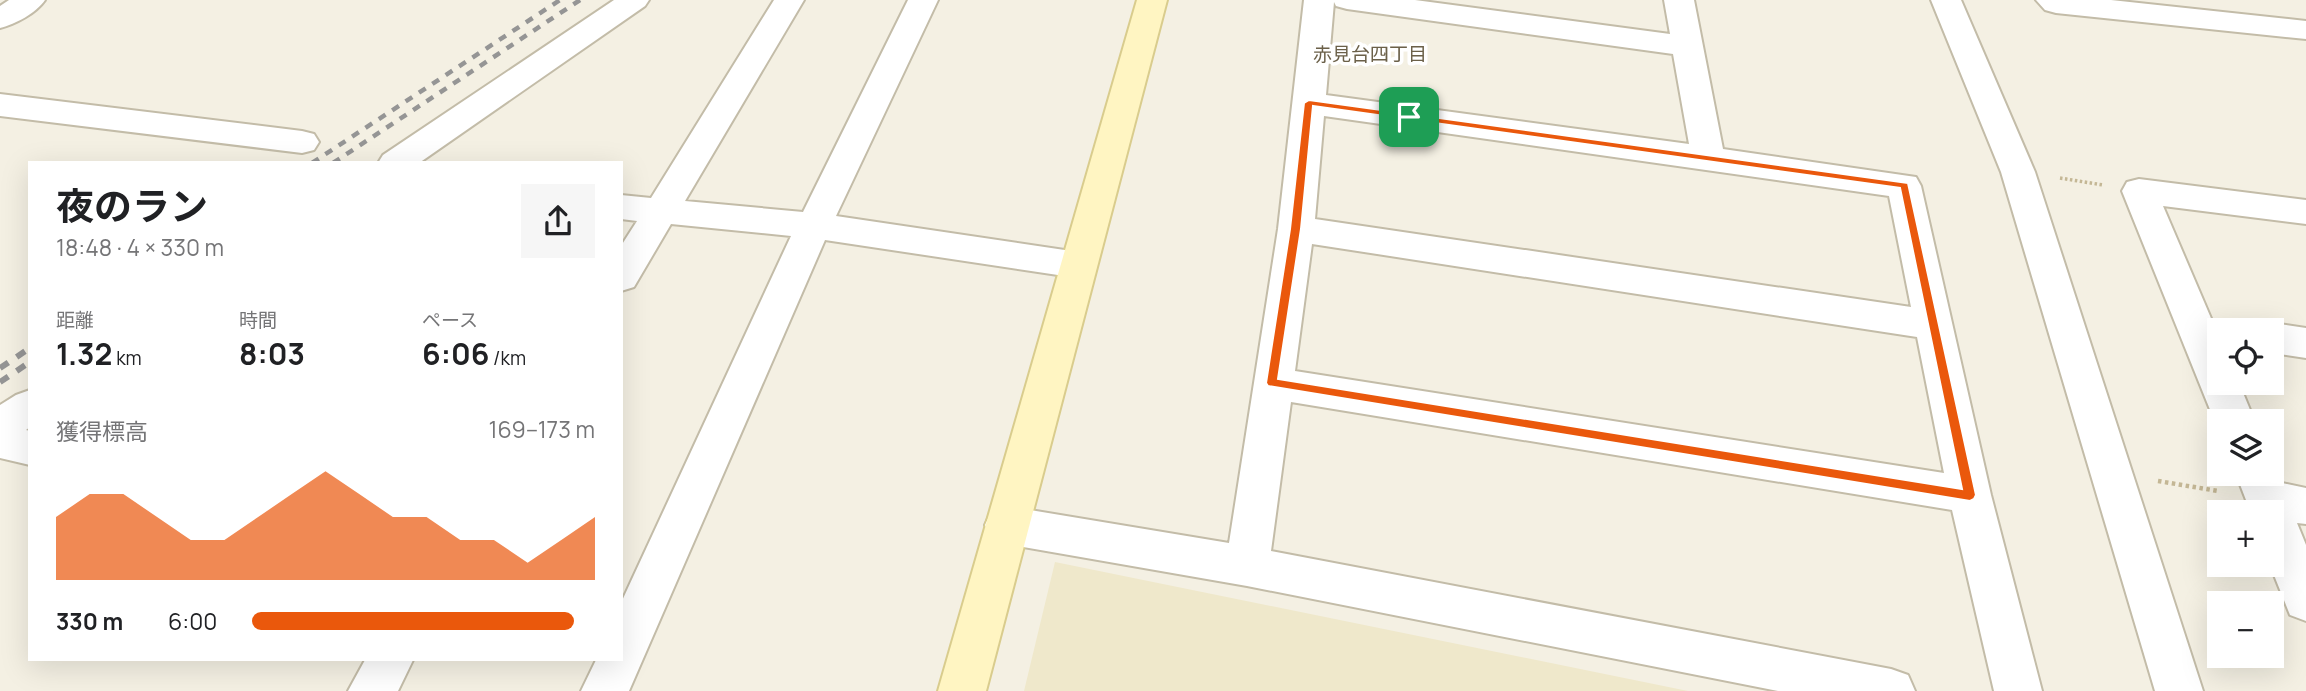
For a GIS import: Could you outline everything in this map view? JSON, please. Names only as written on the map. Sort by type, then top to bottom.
[{"type":"street","points":[[0,19],[30,0]]},
{"type":"street","points":[[398,161],[634,0]]},
{"type":"street","points":[[623,274],[789,0]]},
{"type":"street","points":[[623,650],[814,226],[923,0]]},
{"type":"street","points":[[962,691],[1152,0]]},
{"type":"street","points":[[1247,566],[1296,229],[1319,0]]},
{"type":"street","points":[[1347,0],[1688,46]]},
{"type":"street","points":[[1679,0],[1708,159]]},
{"type":"street","points":[[1946,0],[2018,172],[2179,691]]},
{"type":"street","points":[[2051,0],[2056,4],[2211,9],[2306,30]]},
{"type":"street","points":[[1309,103],[1905,186],[1970,495],[2018,691]]},
{"type":"street","points":[[0,105],[302,142]]},
{"type":"street","points":[[2139,191],[2306,212]]},
{"type":"street","points":[[2139,191],[2207,327]]},
{"type":"street","points":[[623,207],[814,226],[1078,265]]},
{"type":"street","points":[[1296,229],[1934,325]]},
{"type":"street","points":[[2284,340],[2306,344]]},
{"type":"street","points":[[1272,383],[1970,495]]},
{"type":"street","points":[[0,426],[28,407]]},
{"type":"street","points":[[0,442],[28,447]]},
{"type":"street","points":[[2277,493],[2306,601]]},
{"type":"street","points":[[1006,525],[1247,566],[1891,691]]},
{"type":"street","points":[[372,691],[389,661]]},
{"type":"street","points":[[605,691],[619,661]]},
{"type":"path","points":[[2018,172],[2139,191]]},
{"type":"path","points":[[2110,473],[2277,493]]},
{"type":"shaded area","points":[[1055,562],[1688,691],[1024,691]]},
{"type":"railway","points":[[315,161],[560,0]]},
{"type":"railway","points":[[336,161],[580,0]]},
{"type":"railway","points":[[0,368],[28,349]]},
{"type":"railway","points":[[0,382],[28,363]]},
{"type":"district","name":"赤見台四丁目","points":[[1370,54]]},
{"type":"route","points":[[1309,103],[1409,117],[1905,186],[1970,495],[1272,383],[1296,229],[1309,103]]}]
